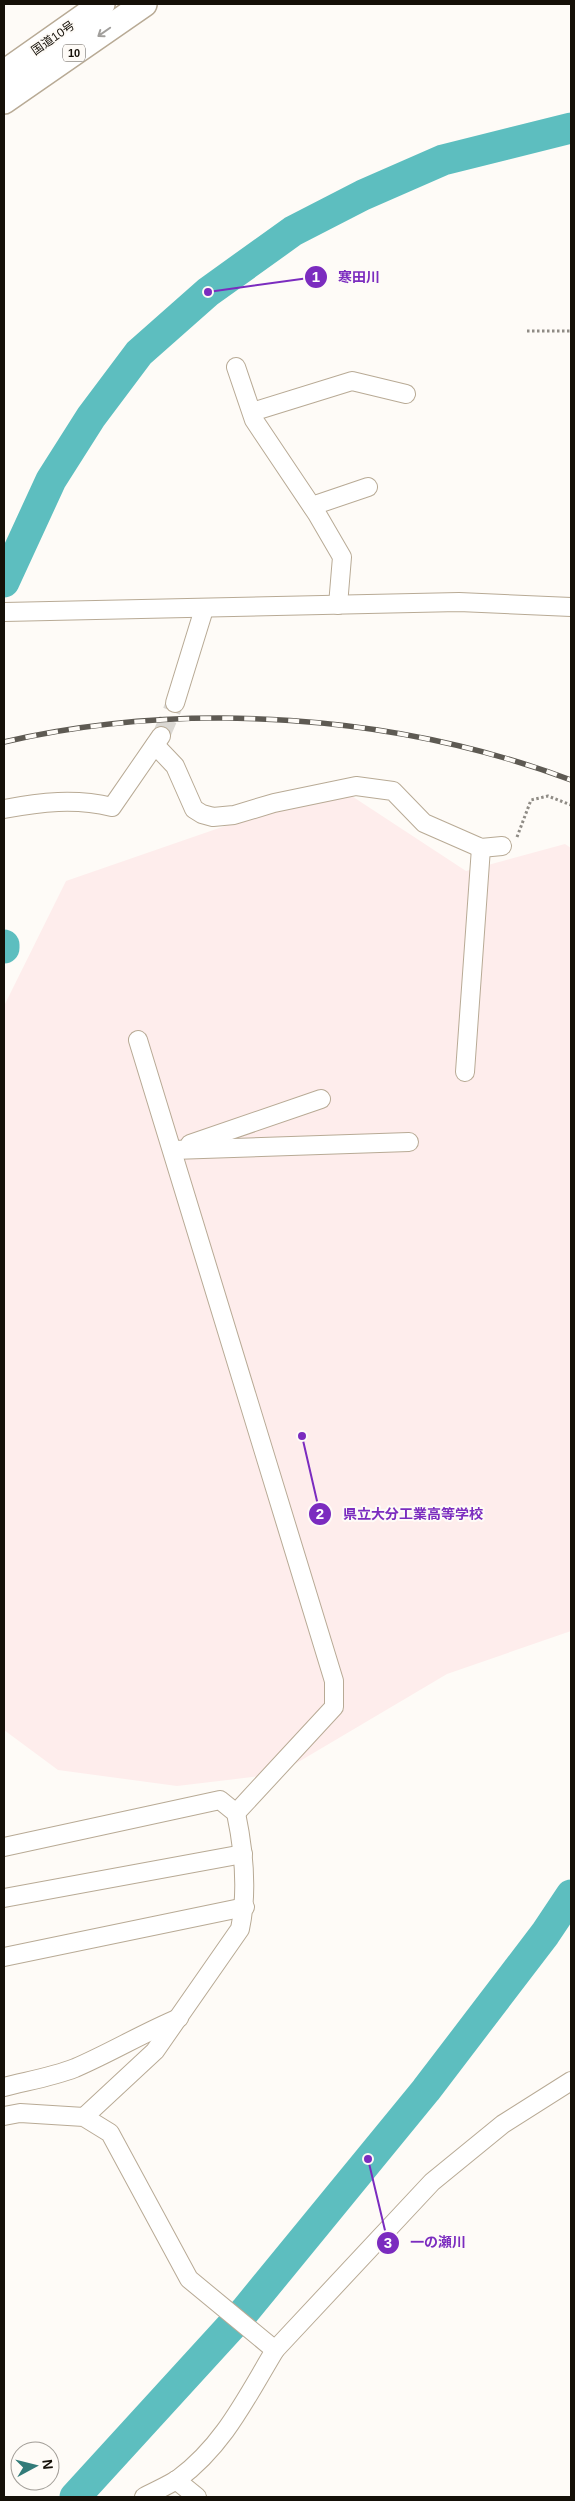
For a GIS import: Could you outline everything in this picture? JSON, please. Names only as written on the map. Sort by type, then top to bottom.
[{"type":"highway","name":"国道10号","points":[[4,73],[102,4]]},
{"type":"highway","name":"国道10号","points":[[4,101],[144,4]]},
{"type":"street","points":[[236,367],[252,412],[271,447],[312,506],[342,557],[338,605]]},
{"type":"street","points":[[252,412],[352,381],[406,394]]},
{"type":"street","points":[[312,506],[368,487]]},
{"type":"street","points":[[4,612],[459,602],[571,606]]},
{"type":"street","points":[[175,703],[204,609]]},
{"type":"street","points":[[4,809],[40,803],[72,801],[112,807],[158,741],[175,766],[194,809],[202,814],[213,817],[234,815],[274,803],[356,786],[393,790],[424,823],[481,848],[502,846]]},
{"type":"street","points":[[465,1072],[481,848]]},
{"type":"street","points":[[138,1040],[334,1681],[334,1707],[236,1813]]},
{"type":"street","points":[[173,1150],[321,1099]]},
{"type":"street","points":[[173,1150],[409,1142]]},
{"type":"street","points":[[4,1847],[220,1800],[236,1813],[243,1854],[245,1907],[240,1929],[155,2051],[84,2117]]},
{"type":"street","points":[[4,1898],[243,1854]]},
{"type":"street","points":[[4,1957],[245,1907]]},
{"type":"street","points":[[4,2087],[72,2069],[103,2055],[143,2033],[179,2018]]},
{"type":"street","points":[[144,2497],[176,2480],[206,2456],[229,2428],[276,2350],[432,2182],[503,2124],[571,2081]]},
{"type":"street","points":[[4,2116],[20,2113],[84,2117],[110,2133],[189,2279],[276,2350]]},
{"type":"street","points":[[176,2480],[196,2497]]},
{"type":"path","points":[[527,331],[571,332]]},
{"type":"path","points":[[502,846],[516,841],[531,800],[548,796],[571,805]]},
{"type":"shaded area","points":[[338,787],[466,871],[565,844],[571,848],[571,1631],[447,1674],[278,1774],[177,1786],[58,1770],[4,1730],[4,1006],[66,881]]},
{"type":"waterway","points":[[4,582],[51,480],[91,417],[139,353],[208,292],[293,231],[363,195],[443,160],[571,128]]},
{"type":"waterway","points":[[75,2497],[245,2311],[426,2090],[545,1934],[571,1895]]},
{"type":"tunnel","points":[[161,736],[175,703]]},
{"type":"railway","points":[[4,742],[74,729],[145,721],[217,718],[290,720],[363,728],[434,740],[504,758],[571,780]]},
{"type":"place","name":"寒田川","points":[[208,292]]},
{"type":"place","name":"県立大分工業高等学校","points":[[302,1436]]},
{"type":"place","name":"一の瀬川","points":[[368,2159]]}]
